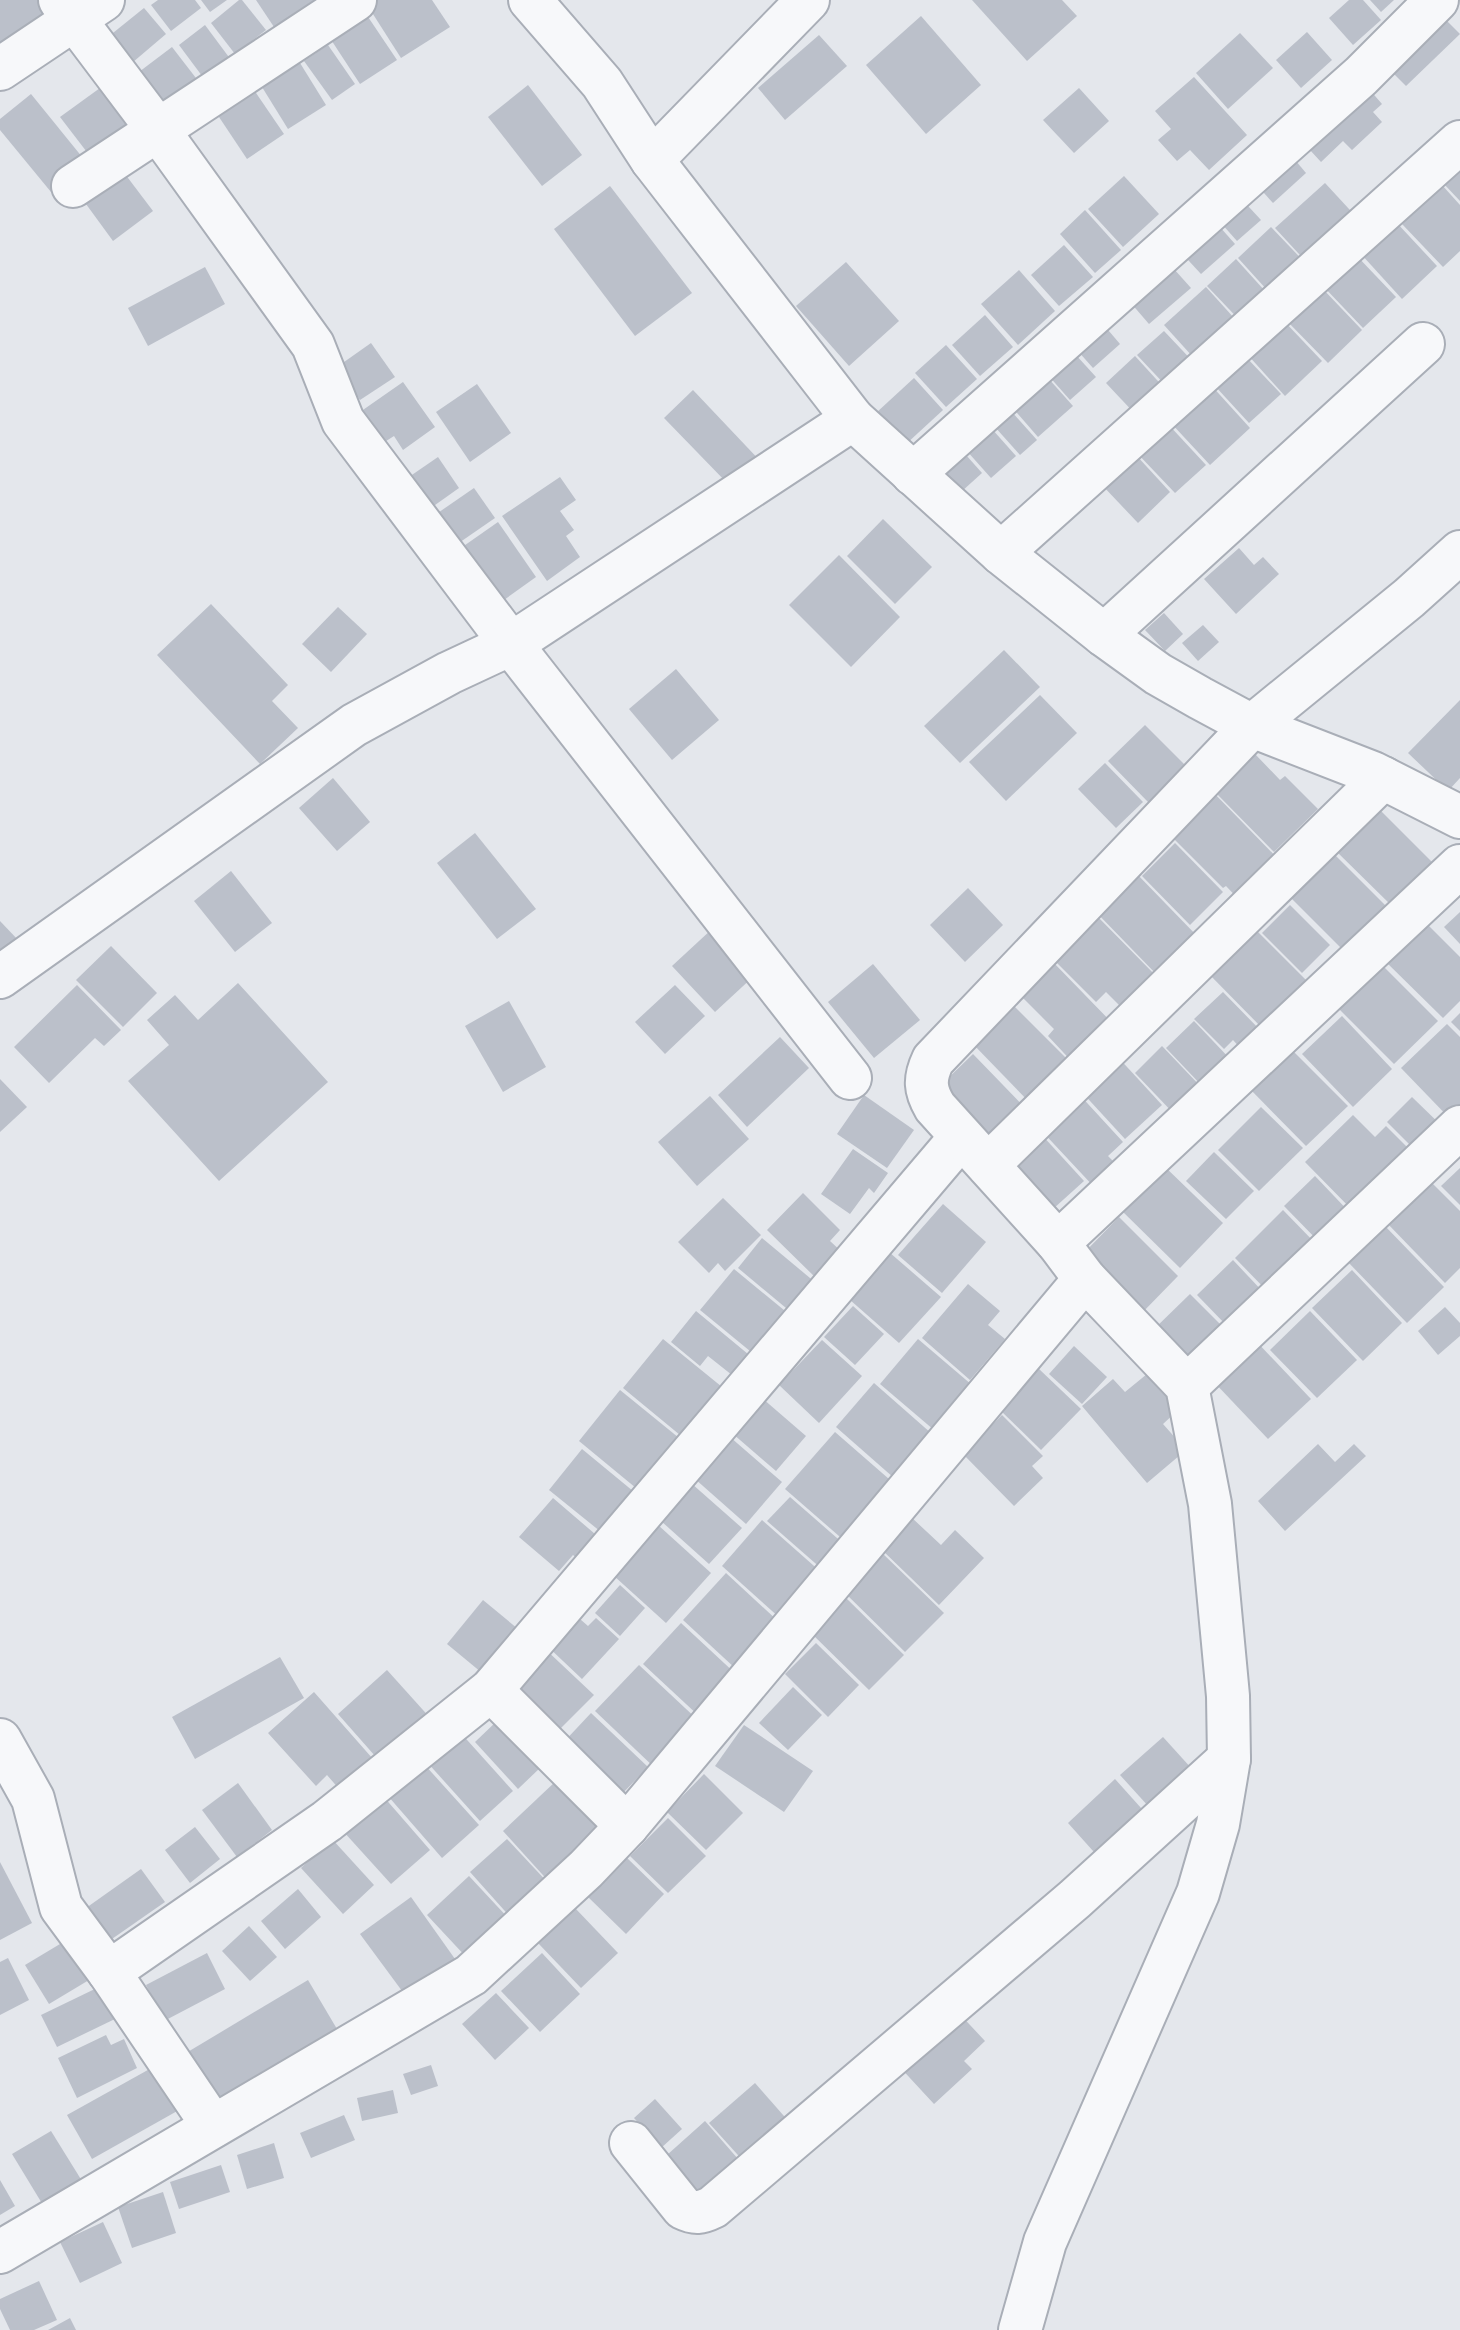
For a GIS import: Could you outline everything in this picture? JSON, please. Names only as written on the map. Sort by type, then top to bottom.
[{"type":"street","points":[[73,186],[355,0]]},
{"type":"street","points":[[530,0],[602,83],[652,160],[853,419],[1001,553],[1158,674],[1252,726],[1383,778],[1460,817]]},
{"type":"street","points":[[652,160],[808,0]]},
{"type":"street","points":[[913,474],[1361,76],[1437,0]]},
{"type":"street","points":[[0,69],[79,7],[158,130],[313,345],[343,421],[511,644],[850,1078]]},
{"type":"street","points":[[1001,553],[1460,142]]},
{"type":"street","points":[[1104,635],[1423,344]]},
{"type":"street","points":[[0,977],[354,725],[449,673],[511,644],[853,419]]},
{"type":"street","points":[[1020,2330],[1045,2242],[1198,1893],[1218,1824],[1229,1759],[1228,1696],[1210,1504],[1187,1386],[1085,1279],[1058,1243],[935,1107],[925,1083],[933,1060],[1252,726],[1409,598],[1460,552]]},
{"type":"street","points":[[109,1972],[327,1821],[491,1690],[974,1151],[1383,778]]},
{"type":"street","points":[[1058,1243],[1460,866]]},
{"type":"street","points":[[1187,1386],[1460,1127]]},
{"type":"street","points":[[0,2252],[471,1975],[586,1869],[627,1826],[1085,1279]]},
{"type":"street","points":[[491,1690],[627,1826]]},
{"type":"street","points":[[0,1740],[16,1808],[61,1907],[213,2126]]},
{"type":"street","points":[[631,2143],[683,2208],[701,2213],[713,2207],[1075,1899],[1229,1759]]},
{"type":"building","points":[[0,0],[48,0],[57,11],[0,57]]},
{"type":"building","points":[[158,0],[195,0],[201,8],[171,31],[151,5]]},
{"type":"building","points":[[201,0],[227,0],[210,12]]},
{"type":"building","points":[[239,0],[266,30],[235,54],[211,23]]},
{"type":"building","points":[[256,0],[314,0],[274,27]]},
{"type":"building","points":[[364,0],[432,0],[450,27],[401,58]]},
{"type":"building","points":[[972,0],[1062,0],[1077,16],[1027,61]]},
{"type":"building","points":[[1349,0],[1363,0],[1381,20],[1353,45],[1329,18]]},
{"type":"building","points":[[1370,0],[1394,0],[1381,12]]},
{"type":"building","points":[[360,5],[397,60],[360,84],[324,29]]},
{"type":"building","points":[[144,8],[166,34],[126,68],[103,41]]},
{"type":"building","points":[[1437,11],[1460,34],[1406,86],[1383,63]]},
{"type":"building","points":[[921,16],[981,85],[926,134],[866,65]]},
{"type":"building","points":[[205,25],[237,68],[211,88],[179,45]]},
{"type":"building","points":[[1307,32],[1332,60],[1301,88],[1276,60]]},
{"type":"building","points":[[1240,33],[1273,68],[1228,109],[1196,73]]},
{"type":"building","points":[[819,35],[847,66],[785,120],[758,88]]},
{"type":"building","points":[[328,45],[355,84],[332,100],[304,61]]},
{"type":"building","points":[[172,47],[199,82],[158,113],[131,78]]},
{"type":"building","points":[[300,63],[326,105],[288,129],[262,87]]},
{"type":"building","points":[[1194,77],[1247,135],[1209,170],[1190,150],[1177,161],[1158,140],[1171,129],[1155,111]]},
{"type":"building","points":[[1362,81],[1382,104],[1373,112],[1382,122],[1352,150],[1343,141],[1321,162],[1299,138]]},
{"type":"building","points":[[528,85],[582,155],[542,186],[488,117]]},
{"type":"building","points":[[100,88],[131,131],[93,160],[60,117]]},
{"type":"building","points":[[1079,88],[1109,121],[1074,153],[1043,120]]},
{"type":"building","points":[[254,90],[284,134],[247,159],[217,114]]},
{"type":"building","points":[[31,94],[87,163],[51,192],[0,130],[0,119]]},
{"type":"building","points":[[1290,154],[1306,173],[1273,203],[1256,184]]},
{"type":"building","points":[[1460,167],[1460,201],[1443,183]]},
{"type":"building","points":[[125,174],[153,211],[113,241],[86,204]]},
{"type":"building","points":[[1124,176],[1159,214],[1123,247],[1088,209]]},
{"type":"building","points":[[1325,183],[1361,222],[1311,267],[1275,228]]},
{"type":"building","points":[[1442,185],[1460,205],[1460,251],[1443,267],[1402,224]]},
{"type":"building","points":[[610,186],[692,293],[635,336],[554,229]]},
{"type":"building","points":[[1236,193],[1261,220],[1237,241],[1213,214]]},
{"type":"building","points":[[1085,210],[1121,250],[1095,273],[1060,234]]},
{"type":"building","points":[[1212,218],[1235,244],[1201,274],[1177,248]]},
{"type":"building","points":[[1396,222],[1437,266],[1402,299],[1361,254]]},
{"type":"building","points":[[1271,227],[1312,270],[1278,302],[1238,258]]},
{"type":"building","points":[[1064,245],[1093,277],[1059,306],[1031,275]]},
{"type":"building","points":[[1355,254],[1396,297],[1363,328],[1323,286]]},
{"type":"building","points":[[1165,259],[1191,288],[1149,324],[1124,295]]},
{"type":"building","points":[[1236,259],[1275,302],[1247,328],[1207,286]]},
{"type":"building","points":[[846,262],[899,321],[849,366],[796,306]]},
{"type":"building","points":[[205,267],[225,304],[148,346],[128,308]]},
{"type":"building","points":[[1019,270],[1055,311],[1018,345],[981,304]]},
{"type":"building","points":[[1206,287],[1244,329],[1202,367],[1164,325]]},
{"type":"building","points":[[1321,287],[1362,330],[1328,363],[1286,320]]},
{"type":"building","points":[[985,315],[1013,347],[980,376],[952,345]]},
{"type":"building","points":[[1097,317],[1120,344],[1093,368],[1069,341]]},
{"type":"building","points":[[1283,320],[1322,361],[1285,396],[1247,354]]},
{"type":"building","points":[[1164,331],[1199,368],[1168,388],[1137,355]]},
{"type":"building","points":[[371,343],[395,377],[360,400],[337,367]]},
{"type":"building","points":[[1065,343],[1096,377],[1070,400],[1040,366]]},
{"type":"building","points":[[946,345],[977,379],[946,407],[915,373]]},
{"type":"building","points":[[1135,356],[1167,391],[1137,416],[1106,383]]},
{"type":"building","points":[[1246,357],[1281,394],[1249,423],[1215,386]]},
{"type":"building","points":[[1040,369],[1073,406],[1038,437],[1005,399]]},
{"type":"building","points":[[914,378],[943,410],[905,445],[876,413]]},
{"type":"building","points":[[403,382],[435,427],[403,450],[394,436],[383,443],[360,412]]},
{"type":"building","points":[[477,384],[511,433],[470,462],[436,412]]},
{"type":"building","points":[[1210,384],[1250,428],[1210,465],[1170,422]]},
{"type":"building","points":[[693,390],[764,465],[729,485],[664,418]]},
{"type":"building","points":[[1003,402],[1037,440],[1020,455],[986,417]]},
{"type":"building","points":[[984,420],[1016,456],[991,478],[958,441]]},
{"type":"building","points":[[1167,423],[1206,465],[1175,493],[1136,452]]},
{"type":"building","points":[[958,446],[982,473],[961,492],[937,464]]},
{"type":"building","points":[[1136,455],[1170,492],[1138,523],[1102,485]]},
{"type":"building","points":[[438,457],[459,488],[428,510],[406,479]]},
{"type":"building","points":[[560,477],[576,500],[560,511],[574,530],[566,536],[580,557],[547,581],[502,516]]},
{"type":"building","points":[[474,488],[495,518],[453,547],[432,517]]},
{"type":"building","points":[[883,519],[932,567],[895,604],[847,556]]},
{"type":"building","points":[[498,522],[536,577],[497,605],[458,550]]},
{"type":"building","points":[[1239,548],[1254,565],[1263,557],[1279,574],[1236,614],[1204,579]]},
{"type":"building","points":[[839,555],[900,617],[851,667],[789,605]]},
{"type":"building","points":[[211,604],[288,685],[272,701],[298,728],[260,764],[157,655]]},
{"type":"building","points":[[338,607],[367,634],[331,672],[302,644]]},
{"type":"building","points":[[1164,613],[1183,634],[1165,651],[1145,630]]},
{"type":"building","points":[[1203,625],[1219,642],[1198,661],[1182,643]]},
{"type":"building","points":[[1004,650],[1040,687],[960,763],[924,726]]},
{"type":"building","points":[[676,669],[719,720],[672,760],[629,709]]},
{"type":"building","points":[[1040,695],[1077,733],[1006,801],[969,762]]},
{"type":"building","points":[[1460,700],[1460,778],[1448,791],[1408,753]]},
{"type":"building","points":[[1145,725],[1186,766],[1149,803],[1108,761]]},
{"type":"building","points":[[1255,754],[1280,780],[1285,776],[1318,809],[1274,852],[1216,793]]},
{"type":"building","points":[[1105,763],[1143,802],[1116,828],[1078,789]]},
{"type":"building","points":[[333,778],[370,822],[337,851],[299,808]]},
{"type":"building","points":[[1211,790],[1285,866],[1245,906],[1168,833]]},
{"type":"building","points":[[1376,806],[1436,866],[1395,909],[1334,849]]},
{"type":"building","points":[[475,833],[536,909],[497,939],[437,863]]},
{"type":"building","points":[[1175,843],[1223,892],[1190,925],[1142,876]]},
{"type":"building","points":[[1331,851],[1390,910],[1347,954],[1287,894]]},
{"type":"building","points":[[231,871],[272,923],[235,952],[194,901]]},
{"type":"building","points":[[1134,871],[1200,939],[1160,978],[1094,910]]},
{"type":"building","points":[[968,888],[1003,925],[965,962],[930,925]]},
{"type":"building","points":[[1290,905],[1330,945],[1302,973],[1262,933]]},
{"type":"building","points":[[1460,912],[1460,944],[1444,927]]},
{"type":"building","points":[[1097,916],[1159,979],[1125,1011],[1106,992],[1096,1002],[1053,959]]},
{"type":"building","points":[[1423,920],[1460,957],[1460,1001],[1443,1018],[1383,959]]},
{"type":"building","points":[[0,921],[19,941],[0,958]]},
{"type":"building","points":[[1251,925],[1311,985],[1265,1031],[1205,970]]},
{"type":"building","points":[[712,929],[755,975],[715,1012],[672,966]]},
{"type":"building","points":[[111,946],[157,993],[123,1027],[76,980]]},
{"type":"building","points":[[1052,961],[1117,1028],[1077,1067],[1048,1036],[1054,1029],[1018,993]]},
{"type":"building","points":[[873,964],[920,1020],[874,1058],[828,1002]]},
{"type":"building","points":[[1382,965],[1438,1021],[1394,1064],[1338,1008]]},
{"type":"building","points":[[238,983],[328,1082],[219,1181],[128,1081],[169,1045],[147,1020],[175,995],[198,1020]]},
{"type":"building","points":[[77,985],[121,1030],[104,1046],[95,1038],[49,1083],[14,1047]]},
{"type":"building","points":[[675,985],[705,1016],[665,1054],[635,1022]]},
{"type":"building","points":[[1223,992],[1262,1032],[1243,1051],[1233,1040],[1224,1049],[1194,1019]]},
{"type":"building","points":[[509,1001],[546,1067],[503,1092],[465,1026]]},
{"type":"building","points":[[1011,1003],[1073,1065],[1032,1105],[971,1042]]},
{"type":"building","points":[[1460,1013],[1460,1031],[1451,1022]]},
{"type":"building","points":[[1342,1016],[1392,1069],[1353,1107],[1302,1054]]},
{"type":"building","points":[[1194,1021],[1232,1061],[1204,1088],[1166,1048]]},
{"type":"building","points":[[1447,1024],[1460,1037],[1460,1121],[1456,1125],[1401,1068]]},
{"type":"building","points":[[780,1037],[809,1068],[747,1127],[718,1095]]},
{"type":"building","points":[[1162,1046],[1204,1090],[1177,1117],[1135,1073]]},
{"type":"building","points":[[1289,1047],[1348,1106],[1306,1146],[1248,1087]]},
{"type":"building","points":[[973,1054],[1029,1112],[993,1147],[965,1119],[970,1114],[941,1085]]},
{"type":"building","points":[[1116,1055],[1162,1105],[1125,1139],[1079,1089]]},
{"type":"building","points":[[0,1079],[27,1107],[0,1132]]},
{"type":"building","points":[[1077,1092],[1123,1142],[1108,1156],[1119,1167],[1096,1189],[1039,1128]]},
{"type":"building","points":[[864,1095],[914,1130],[887,1168],[837,1134]]},
{"type":"building","points":[[710,1096],[749,1139],[697,1186],[658,1142]]},
{"type":"building","points":[[1412,1097],[1447,1131],[1421,1156],[1387,1122]]},
{"type":"building","points":[[1261,1107],[1303,1148],[1259,1191],[1218,1150]]},
{"type":"building","points":[[1353,1115],[1375,1137],[1386,1126],[1408,1148],[1357,1215],[1305,1162]]},
{"type":"building","points":[[1041,1134],[1084,1181],[1053,1209],[1010,1162]]},
{"type":"building","points":[[853,1149],[888,1173],[874,1193],[869,1188],[850,1214],[821,1194]]},
{"type":"building","points":[[1214,1152],[1254,1191],[1226,1219],[1186,1181]]},
{"type":"building","points":[[1162,1164],[1223,1223],[1180,1268],[1119,1208]]},
{"type":"building","points":[[1460,1168],[1460,1205],[1441,1186]]},
{"type":"building","points":[[1315,1176],[1354,1217],[1324,1247],[1284,1206]]},
{"type":"building","points":[[1429,1180],[1460,1211],[1460,1268],[1445,1283],[1386,1222]]},
{"type":"building","points":[[803,1193],[840,1230],[830,1241],[844,1254],[818,1280],[767,1230]]},
{"type":"building","points":[[723,1198],[761,1235],[725,1271],[718,1263],[709,1273],[678,1242]]},
{"type":"building","points":[[943,1204],[986,1242],[942,1293],[898,1255]]},
{"type":"building","points":[[1283,1210],[1319,1247],[1270,1294],[1235,1258]]},
{"type":"building","points":[[1119,1217],[1178,1276],[1139,1316],[1080,1257]]},
{"type":"building","points":[[1384,1225],[1444,1287],[1407,1323],[1347,1261]]},
{"type":"building","points":[[762,1238],[816,1283],[792,1313],[738,1268]]},
{"type":"building","points":[[882,1246],[941,1297],[899,1343],[841,1292]]},
{"type":"building","points":[[1233,1260],[1264,1293],[1228,1327],[1197,1295]]},
{"type":"building","points":[[734,1269],[790,1315],[756,1356],[700,1310]]},
{"type":"building","points":[[1352,1270],[1402,1323],[1363,1361],[1312,1308]]},
{"type":"building","points":[[968,1284],[1000,1311],[988,1325],[1005,1339],[970,1380],[922,1338]]},
{"type":"building","points":[[1190,1294],[1223,1327],[1183,1367],[1150,1333]]},
{"type":"building","points":[[853,1306],[884,1334],[855,1365],[824,1337]]},
{"type":"building","points":[[1445,1307],[1460,1323],[1460,1336],[1438,1355],[1418,1331]]},
{"type":"building","points":[[696,1311],[754,1359],[737,1379],[708,1356],[700,1366],[671,1342]]},
{"type":"building","points":[[1310,1311],[1357,1360],[1317,1398],[1270,1350]]},
{"type":"building","points":[[663,1339],[727,1391],[708,1414],[701,1408],[680,1435],[623,1388]]},
{"type":"building","points":[[918,1339],[972,1385],[934,1430],[880,1384]]},
{"type":"building","points":[[822,1340],[862,1376],[819,1423],[779,1385]]},
{"type":"building","points":[[1255,1340],[1311,1399],[1268,1439],[1213,1381]]},
{"type":"building","points":[[1074,1346],[1107,1377],[1082,1404],[1049,1374]]},
{"type":"building","points":[[1038,1368],[1081,1409],[1041,1450],[999,1409]]},
{"type":"building","points":[[1147,1374],[1178,1410],[1163,1424],[1186,1450],[1147,1483],[1082,1406],[1113,1379],[1125,1392]]},
{"type":"building","points":[[874,1383],[940,1441],[902,1485],[836,1427]]},
{"type":"building","points":[[620,1390],[684,1442],[642,1493],[579,1441]]},
{"type":"building","points":[[755,1392],[806,1436],[776,1471],[725,1427]]},
{"type":"building","points":[[1002,1415],[1043,1456],[1032,1466],[1043,1478],[1014,1506],[963,1454]]},
{"type":"building","points":[[722,1430],[782,1482],[746,1524],[686,1471]]},
{"type":"building","points":[[835,1432],[897,1486],[847,1543],[785,1489]]},
{"type":"building","points":[[1318,1444],[1335,1462],[1354,1444],[1366,1456],[1285,1531],[1258,1501]]},
{"type":"building","points":[[582,1449],[639,1496],[606,1536],[549,1490]]},
{"type":"building","points":[[683,1476],[742,1528],[709,1564],[651,1512]]},
{"type":"building","points":[[790,1497],[845,1545],[823,1570],[767,1521]]},
{"type":"building","points":[[553,1498],[602,1540],[582,1563],[573,1555],[559,1571],[519,1537]]},
{"type":"building","points":[[647,1515],[711,1573],[666,1623],[603,1566]]},
{"type":"building","points":[[911,1517],[941,1545],[955,1530],[984,1558],[939,1605],[881,1549]]},
{"type":"building","points":[[762,1520],[822,1573],[781,1619],[722,1566]]},
{"type":"building","points":[[880,1551],[944,1613],[905,1652],[842,1590]]},
{"type":"building","points":[[726,1573],[779,1622],[736,1669],[683,1620]]},
{"type":"building","points":[[620,1585],[645,1608],[620,1636],[595,1613]]},
{"type":"building","points":[[843,1595],[904,1655],[869,1690],[808,1630]]},
{"type":"building","points":[[483,1600],[529,1638],[493,1682],[447,1644]]},
{"type":"building","points":[[573,1613],[588,1626],[596,1618],[619,1639],[582,1679],[544,1643]]},
{"type":"building","points":[[681,1623],[738,1676],[700,1717],[643,1664]]},
{"type":"building","points":[[816,1643],[859,1685],[828,1717],[785,1674]]},
{"type":"building","points":[[543,1647],[594,1695],[558,1731],[508,1683]]},
{"type":"building","points":[[280,1657],[304,1698],[195,1759],[172,1717]]},
{"type":"building","points":[[639,1665],[700,1722],[656,1769],[595,1711]]},
{"type":"building","points":[[387,1670],[432,1720],[383,1765],[338,1714]]},
{"type":"building","points":[[793,1687],[822,1715],[788,1750],[759,1723]]},
{"type":"building","points":[[314,1692],[380,1767],[340,1790],[327,1775],[316,1786],[268,1733]]},
{"type":"building","points":[[591,1713],[648,1767],[617,1799],[561,1745]]},
{"type":"building","points":[[498,1720],[541,1767],[518,1789],[475,1742]]},
{"type":"building","points":[[744,1725],[813,1771],[784,1812],[715,1766]]},
{"type":"building","points":[[459,1731],[513,1791],[480,1821],[426,1761]]},
{"type":"building","points":[[1163,1737],[1192,1769],[1149,1807],[1120,1775]]},
{"type":"building","points":[[424,1764],[479,1825],[442,1858],[388,1796]]},
{"type":"building","points":[[704,1774],[743,1813],[706,1850],[667,1812]]},
{"type":"building","points":[[1115,1779],[1150,1818],[1102,1861],[1068,1823]]},
{"type":"building","points":[[556,1781],[604,1834],[551,1884],[503,1831]]},
{"type":"building","points":[[238,1783],[272,1830],[237,1857],[202,1810]]},
{"type":"building","points":[[383,1796],[430,1850],[391,1884],[343,1831]]},
{"type":"building","points":[[668,1818],[706,1856],[668,1893],[630,1856]]},
{"type":"building","points":[[195,1827],[220,1859],[190,1883],[165,1850]]},
{"type":"building","points":[[332,1839],[374,1885],[343,1914],[301,1868]]},
{"type":"building","points":[[507,1839],[550,1885],[513,1920],[470,1872]]},
{"type":"building","points":[[625,1856],[664,1894],[626,1934],[586,1895]]},
{"type":"building","points":[[0,1862],[32,1923],[0,1940]]},
{"type":"building","points":[[141,1869],[165,1902],[109,1941],[86,1908]]},
{"type":"building","points":[[469,1876],[510,1920],[468,1959],[427,1915]]},
{"type":"building","points":[[298,1889],[321,1917],[285,1949],[261,1921]]},
{"type":"building","points":[[411,1897],[455,1959],[405,1995],[360,1934]]},
{"type":"building","points":[[575,1908],[618,1953],[581,1988],[538,1943]]},
{"type":"building","points":[[249,1926],[277,1957],[250,1981],[222,1951]]},
{"type":"building","points":[[65,1941],[89,1980],[49,2004],[25,1965]]},
{"type":"building","points":[[207,1953],[225,1989],[164,2021],[146,1985]]},
{"type":"building","points":[[542,1953],[580,1994],[540,2032],[501,1991]]},
{"type":"building","points":[[8,1958],[29,2000],[0,2015],[0,1962]]},
{"type":"building","points":[[308,1980],[337,2029],[214,2102],[186,2053]]},
{"type":"building","points":[[101,1986],[117,2018],[57,2047],[41,2015]]},
{"type":"building","points":[[496,1993],[529,2028],[495,2060],[462,2024]]},
{"type":"building","points":[[955,2009],[985,2041],[964,2061],[972,2069],[934,2104],[897,2064]]},
{"type":"building","points":[[106,2035],[111,2045],[124,2039],[137,2068],[77,2098],[58,2058]]},
{"type":"building","points":[[431,2065],[438,2086],[411,2095],[403,2074]]},
{"type":"building","points":[[155,2066],[179,2110],[92,2159],[67,2115]]},
{"type":"building","points":[[755,2083],[791,2124],[746,2164],[709,2123]]},
{"type":"building","points":[[393,2090],[398,2113],[362,2121],[357,2098]]},
{"type":"building","points":[[655,2099],[682,2129],[661,2148],[634,2118]]},
{"type":"building","points":[[344,2115],[355,2140],[311,2158],[300,2133]]},
{"type":"building","points":[[705,2121],[745,2167],[707,2201],[667,2155]]},
{"type":"building","points":[[51,2131],[82,2181],[43,2205],[12,2154]]},
{"type":"building","points":[[274,2143],[284,2178],[247,2189],[237,2155]]},
{"type":"building","points":[[221,2165],[230,2192],[179,2209],[170,2182]]},
{"type":"building","points":[[0,2180],[15,2206],[0,2215]]},
{"type":"building","points":[[163,2192],[176,2233],[132,2248],[118,2207]]},
{"type":"building","points":[[103,2222],[122,2263],[80,2283],[60,2242]]},
{"type":"building","points":[[39,2281],[57,2320],[34,2330],[10,2330],[0,2309],[0,2299]]},
{"type":"building","points":[[70,2318],[76,2330],[48,2330]]}]
